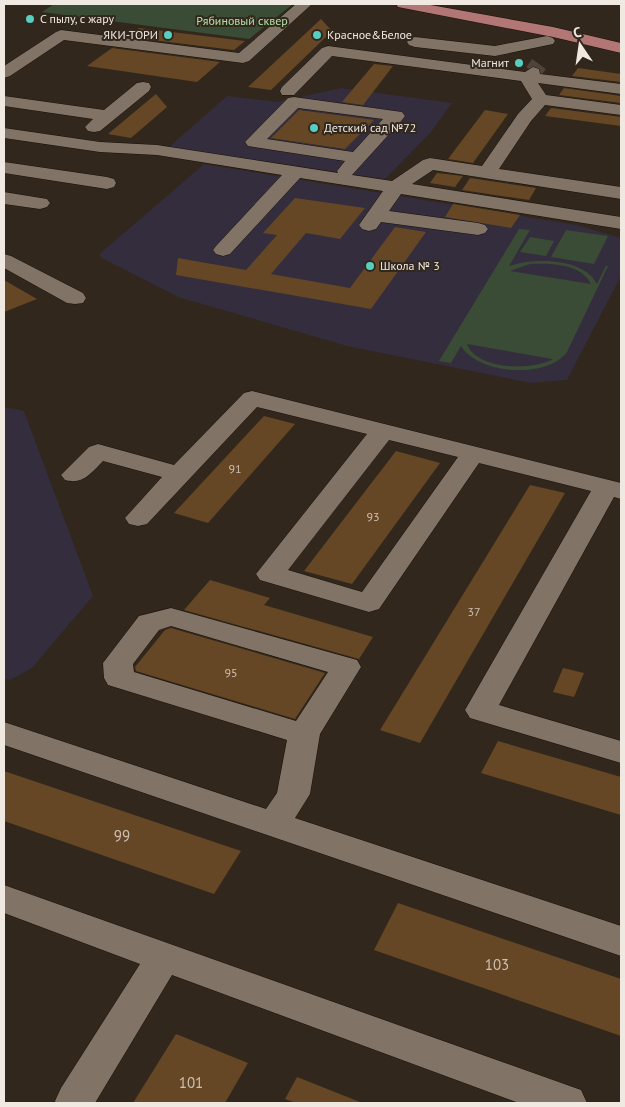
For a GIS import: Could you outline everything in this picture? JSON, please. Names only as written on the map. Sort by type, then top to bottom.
[{"type":"main road","points":[[403,4],[550,37],[621,48]]},
{"type":"street","points":[[4,73],[61,35],[244,58],[305,4]]},
{"type":"street","points":[[416,42],[495,51],[550,37]]},
{"type":"street","points":[[550,37],[533,71],[530,83],[541,99],[621,110]]},
{"type":"street","points":[[42,47],[149,62]]},
{"type":"street","points":[[288,91],[328,51],[533,71],[621,89]]},
{"type":"street","points":[[74,144],[143,87]]},
{"type":"street","points":[[487,173],[524,118],[541,99]]},
{"type":"street","points":[[4,101],[108,116]]},
{"type":"street","points":[[340,178],[396,116],[294,102],[254,142],[358,158]]},
{"type":"street","points":[[4,133],[74,144],[157,150],[621,223]]},
{"type":"street","points":[[478,229],[372,220],[396,187],[430,164],[621,193]]},
{"type":"street","points":[[4,167],[107,183]]},
{"type":"street","points":[[223,250],[296,171]]},
{"type":"street","points":[[4,198],[40,204]]},
{"type":"street","points":[[4,260],[75,298]]},
{"type":"street","points":[[138,518],[252,398],[614,489],[481,710],[621,752]]},
{"type":"street","points":[[383,431],[270,574],[369,602],[472,454]]},
{"type":"street","points":[[74,475],[98,452],[180,474]]},
{"type":"street","points":[[274,824],[293,794],[304,734],[346,667],[170,617],[149,623],[118,663],[119,678],[304,734]]},
{"type":"street","points":[[4,733],[621,941]]},
{"type":"street","points":[[4,899],[567,1103]]},
{"type":"street","points":[[75,1101],[164,957]]},
{"type":"shaded area","points":[[341,88],[452,103],[431,132],[385,179],[169,147],[227,96],[277,102]]},
{"type":"shaded area","name":"Школа № 3","points":[[204,164],[577,225],[621,238],[621,276],[567,380],[531,383],[347,346],[178,297],[99,255]]},
{"type":"shaded area","points":[[4,407],[24,411],[93,596],[32,668],[10,680],[4,678]]},
{"type":"green space","name":"Рябиновый сквер","points":[[54,4],[293,4],[249,39],[42,12]]},
{"type":"green space","points":[[519,229],[530,230],[509,266],[519,263],[544,261],[569,264],[590,275],[597,284],[606,266],[608,266],[567,352],[557,361],[545,367],[529,370],[497,368],[482,363],[470,356],[461,346],[451,363],[439,361]],"holes":[[[530,264],[555,264],[572,268],[586,277],[591,284],[510,271]],[[467,344],[552,359],[553,359],[532,365],[506,366],[482,359],[473,353]]]},
{"type":"green space","points":[[566,230],[608,236],[594,264],[551,257]]},
{"type":"green space","points":[[530,237],[554,241],[546,256],[520,252]]},
{"type":"building","points":[[321,19],[332,31],[271,90],[248,87]]},
{"type":"building","points":[[139,28],[245,41],[234,50],[127,37]]},
{"type":"building","points":[[112,48],[220,62],[197,82],[87,66]]},
{"type":"building","points":[[374,64],[393,66],[363,105],[342,102]]},
{"type":"building","points":[[578,68],[621,74],[621,82],[572,76]]},
{"type":"building","points":[[564,88],[621,96],[621,103],[559,95]]},
{"type":"building","points":[[156,94],[167,107],[131,138],[108,134]]},
{"type":"building","points":[[551,108],[621,117],[621,126],[545,116]]},
{"type":"building","name":"Детский сад №72","points":[[299,110],[374,120],[345,149],[271,138]]},
{"type":"building","points":[[485,110],[508,114],[473,163],[448,159]]},
{"type":"building","points":[[437,173],[463,176],[455,187],[430,183]]},
{"type":"building","points":[[470,178],[536,188],[529,200],[462,190]]},
{"type":"building","points":[[295,198],[365,208],[340,239],[306,233],[271,274],[350,288],[395,227],[426,232],[371,309],[176,275],[178,258],[246,270],[277,235],[263,233]]},
{"type":"building","points":[[453,204],[520,215],[511,228],[445,217]]},
{"type":"building","points":[[4,280],[37,299],[4,312]]},
{"type":"building","points":[[264,416],[295,424],[208,523],[174,513]]},
{"type":"building","points":[[396,451],[440,463],[352,584],[304,571]]},
{"type":"building","points":[[530,485],[565,493],[420,743],[380,730]]},
{"type":"building","points":[[210,580],[270,598],[264,605],[373,637],[359,659],[184,610]]},
{"type":"building","points":[[171,628],[325,673],[295,719],[136,671],[135,667],[165,630]]},
{"type":"building","points":[[563,668],[584,673],[574,697],[553,692]]},
{"type":"building","points":[[498,741],[621,777],[621,815],[481,773]]},
{"type":"building","points":[[4,771],[241,851],[214,894],[4,821]]},
{"type":"building","points":[[398,903],[621,979],[621,1036],[374,950]]},
{"type":"building","points":[[176,1034],[248,1063],[225,1103],[133,1103]]},
{"type":"building","points":[[297,1077],[360,1103],[296,1103],[285,1099]]},
{"type":"tunnel","points":[[533,72],[539,64]]},
{"type":"place","name":"С пылу, с жару","points":[[30,19]]},
{"type":"place","name":"ЯКИ-ТОРИ","points":[[168,35]]},
{"type":"place","name":"Красное&Белое","points":[[317,35]]},
{"type":"place","name":"Магнит","points":[[519,63]]},
{"type":"place","name":"Детский сад №72","points":[[314,128]]},
{"type":"place","name":"Школа № 3","points":[[370,266]]}]
